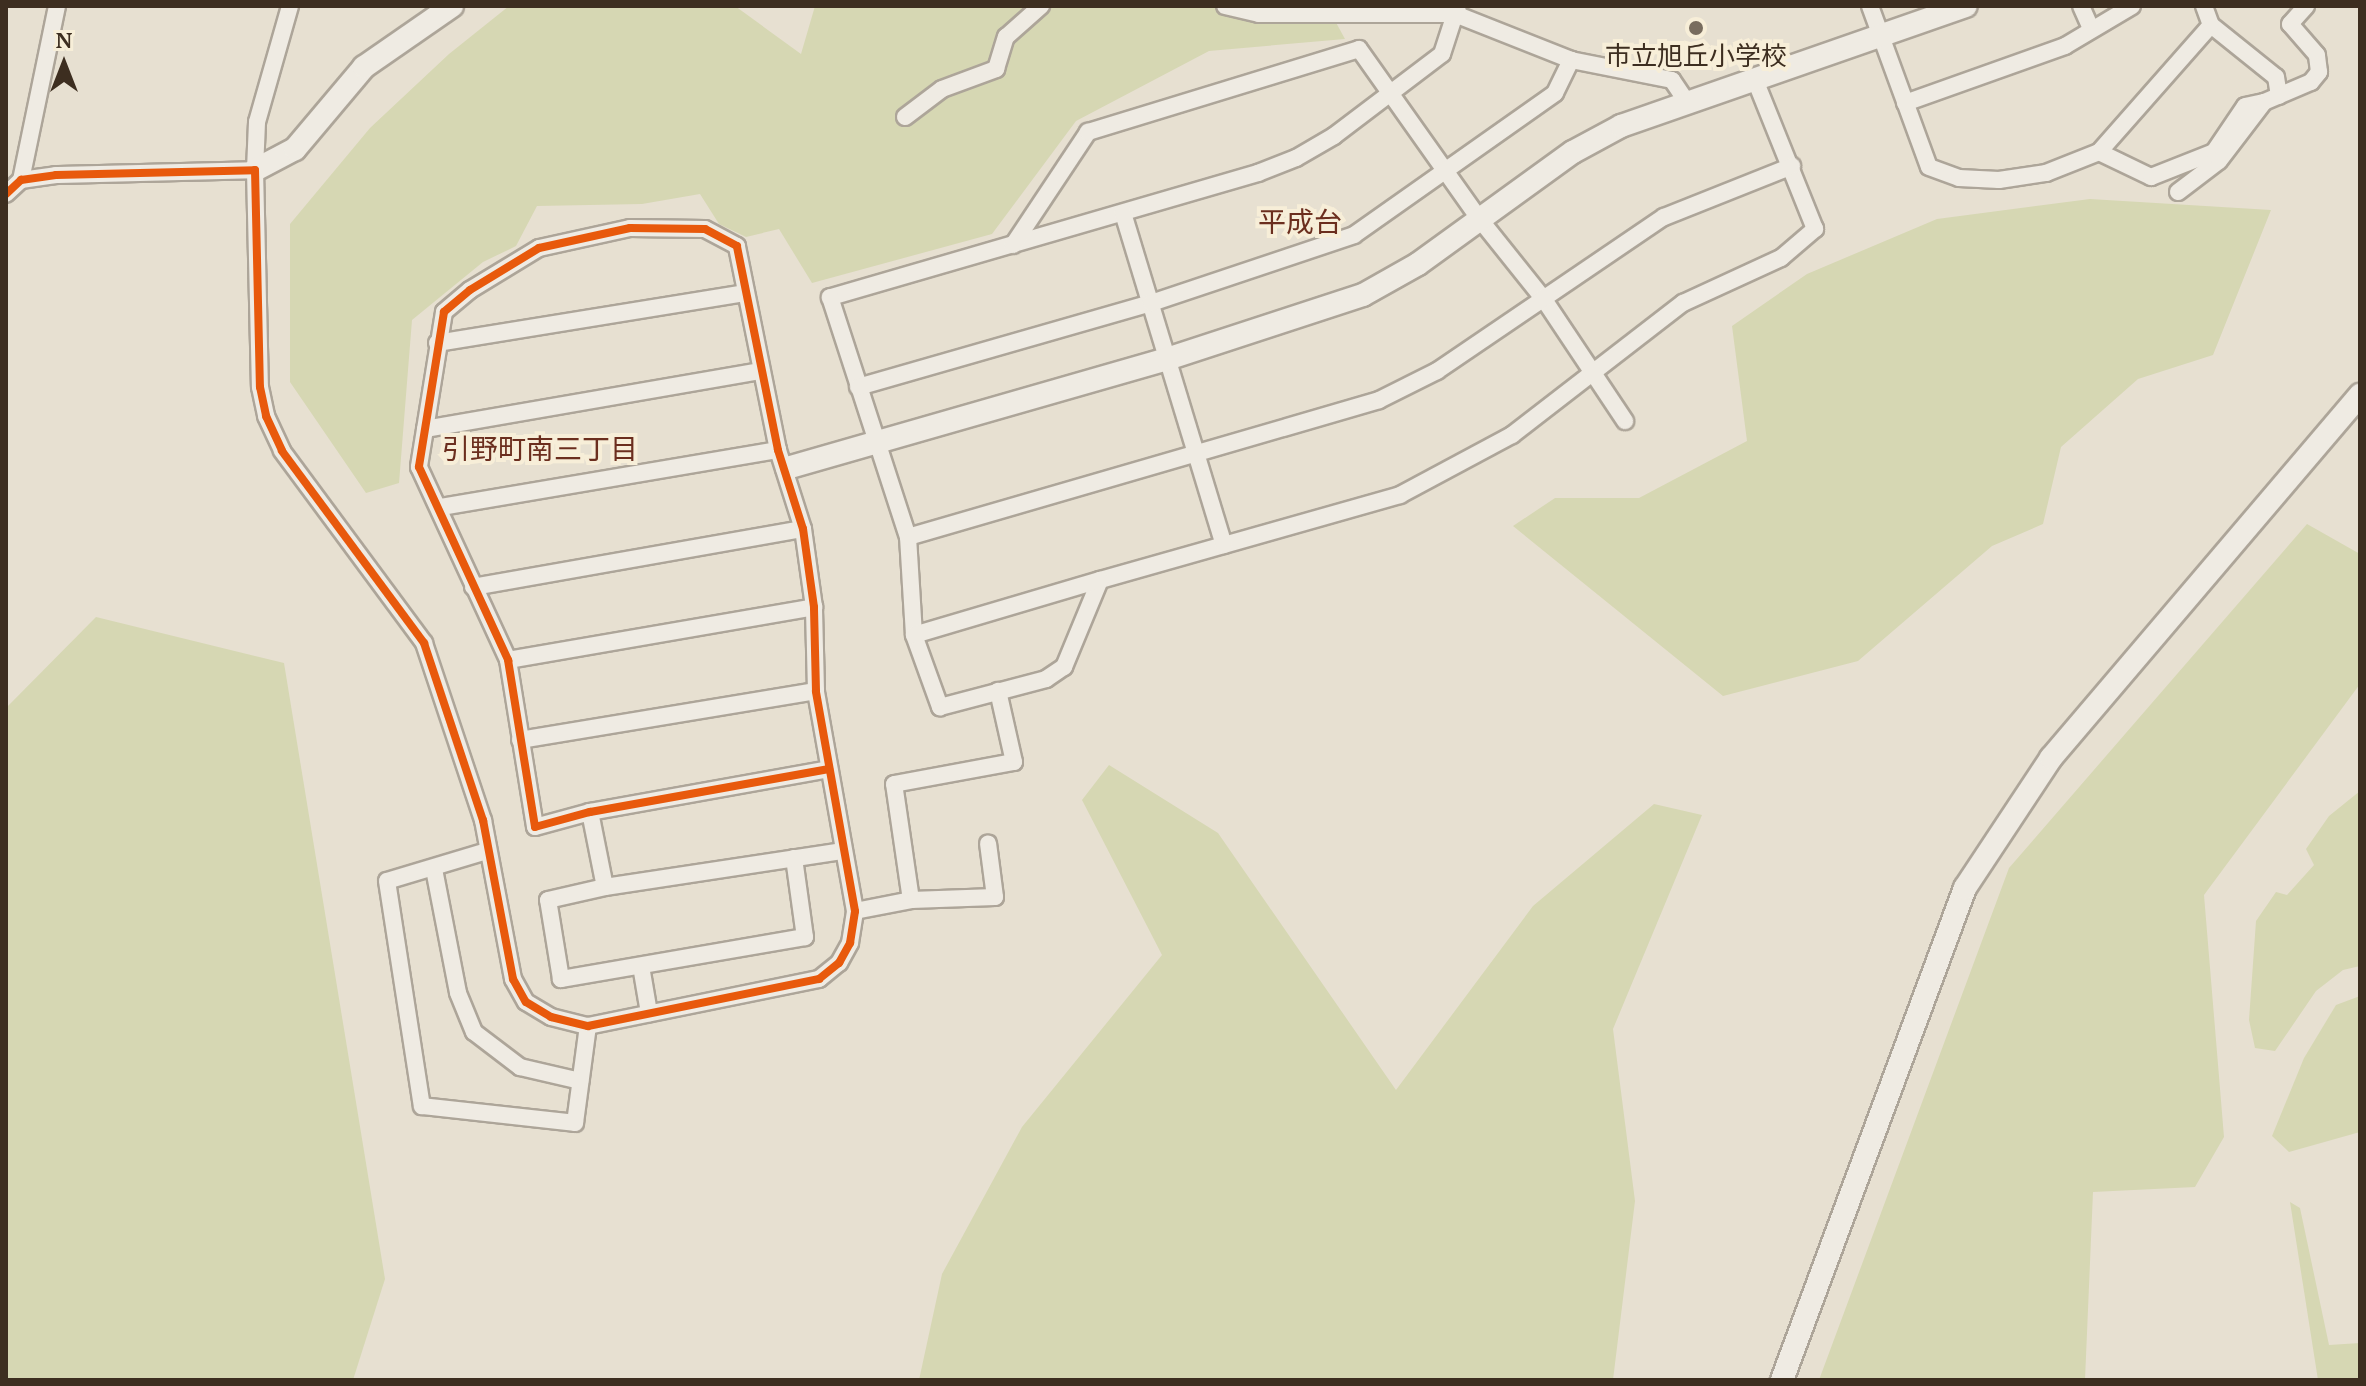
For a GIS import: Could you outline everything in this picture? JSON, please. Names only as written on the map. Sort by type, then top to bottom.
[{"type":"street","points":[[6,194],[21,180],[57,6]]},
{"type":"street","points":[[290,6],[257,122],[255,170],[260,387],[266,416],[282,451],[424,643],[483,820],[513,979],[526,1002],[551,1017],[588,1026],[819,979],[839,963],[850,943],[855,911],[816,691],[814,607],[803,529],[761,371],[737,246],[705,229],[630,228],[539,248],[470,290],[444,312],[419,467],[441,507],[473,587],[508,660],[535,827],[590,812],[829,769]]},
{"type":"street","points":[[21,180],[255,170],[295,149],[364,67],[452,6]]},
{"type":"street","points":[[905,117],[942,89],[996,69],[1006,37],[1041,6]]},
{"type":"street","points":[[1225,6],[1259,14],[1454,10],[1571,60],[1672,80],[1686,101]]},
{"type":"street","points":[[1870,6],[1929,167],[1959,178],[1999,180],[2046,173],[2099,152],[2211,25]]},
{"type":"street","points":[[441,507],[873,444],[1167,359],[1363,295],[1418,264],[1478,217],[1573,152],[1621,126],[1966,6]]},
{"type":"street","points":[[2081,6],[2091,28]]},
{"type":"street","points":[[1905,103],[2065,46],[2132,6]]},
{"type":"street","points":[[2178,192],[2219,161],[2272,99],[2276,77],[2211,25],[2204,6]]},
{"type":"street","points":[[2099,152],[2151,177],[2214,152],[2245,106],[2272,99],[2311,82],[2319,72],[2317,55],[2290,24],[2306,6]]},
{"type":"street","points":[[1100,580],[1064,667],[1046,679],[940,707],[914,635],[908,537],[873,444],[830,297],[1123,213],[1296,158],[1442,54],[1454,10]]},
{"type":"street","points":[[1013,245],[1088,132],[1359,49],[1478,217],[1543,298],[1625,421]]},
{"type":"street","points":[[858,387],[1151,303],[1354,235],[1555,93],[1571,60]]},
{"type":"street","points":[[914,635],[1400,495],[1512,435],[1596,374],[1683,303],[1781,258],[1815,229],[1755,80]]},
{"type":"street","points":[[908,537],[1195,451],[1379,400],[1437,371],[1664,217],[1792,166]]},
{"type":"street","points":[[1123,213],[1224,545]]},
{"type":"street","points":[[437,343],[746,293]]},
{"type":"street","points":[[425,429],[761,371]]},
{"type":"street","points":[[1782,1380],[1965,888],[2051,758],[2360,395]]},
{"type":"street","points":[[473,587],[803,529]]},
{"type":"street","points":[[508,660],[814,607]]},
{"type":"street","points":[[520,740],[816,691]]},
{"type":"street","points":[[911,900],[894,784],[1014,762],[998,691]]},
{"type":"street","points":[[590,812],[605,887]]},
{"type":"street","points":[[855,911],[911,900],[995,897],[988,843]]},
{"type":"street","points":[[487,851],[387,881],[422,1106],[575,1123],[588,1026]]},
{"type":"street","points":[[794,858],[805,937],[561,979],[548,900],[605,887],[794,858],[843,851]]},
{"type":"street","points":[[434,869],[458,993],[474,1032],[520,1067],[580,1081]]},
{"type":"street","points":[[641,966],[649,1013]]},
{"type":"green space","points":[[509,6],[735,6],[801,54],[815,6],[1327,6],[1345,39],[1209,51],[1076,121],[992,234],[812,283],[779,229],[746,237],[719,224],[700,194],[642,204],[537,206],[516,246],[483,262],[412,320],[399,483],[366,493],[290,382],[290,224],[370,128],[449,54]]},
{"type":"green space","points":[[2090,199],[2271,210],[2213,355],[2138,379],[2061,447],[2043,524],[1992,546],[1858,661],[1723,696],[1513,526],[1555,498],[1639,498],[1747,441],[1732,326],[1807,274],[1937,219]]},
{"type":"green space","points":[[2307,524],[2360,554],[2360,684],[2204,895],[2224,1137],[2195,1187],[2093,1192],[2085,1380],[1819,1380],[2009,868]]},
{"type":"green space","points":[[96,617],[284,663],[385,1279],[353,1380],[6,1380],[6,708]]},
{"type":"green space","points":[[1109,765],[1218,833],[1396,1090],[1533,906],[1654,804],[1702,815],[1613,1029],[1635,1201],[1613,1380],[919,1380],[942,1274],[1022,1127],[1162,955],[1082,800]]},
{"type":"green space","points":[[2360,791],[2360,966],[2343,970],[2316,991],[2275,1051],[2255,1048],[2249,1020],[2256,921],[2276,892],[2287,895],[2314,865],[2306,849],[2329,816]]},
{"type":"green space","points":[[2360,996],[2360,1132],[2289,1152],[2272,1136],[2304,1058],[2336,1005]]},
{"type":"green space","points":[[2290,1202],[2300,1208],[2329,1345],[2360,1343],[2360,1380],[2318,1380]]},
{"type":"cycle path","points":[[6,194],[21,180],[56,175],[255,170],[260,387],[266,416],[282,451],[424,643],[483,820],[513,979],[526,1002],[551,1017],[588,1026],[819,979],[839,963],[850,943],[855,911],[816,691],[814,607],[803,529],[778,450],[737,246],[705,229],[630,228],[539,248],[470,290],[444,312],[419,467],[508,660],[535,827],[590,812],[829,769]]},
{"type":"place","name":"市立旭丘小学校","points":[[1696,28]]},
{"type":"district","name":"平成台","points":[[1300,222]]},
{"type":"district","name":"引野町南三丁目","points":[[540,449]]}]
